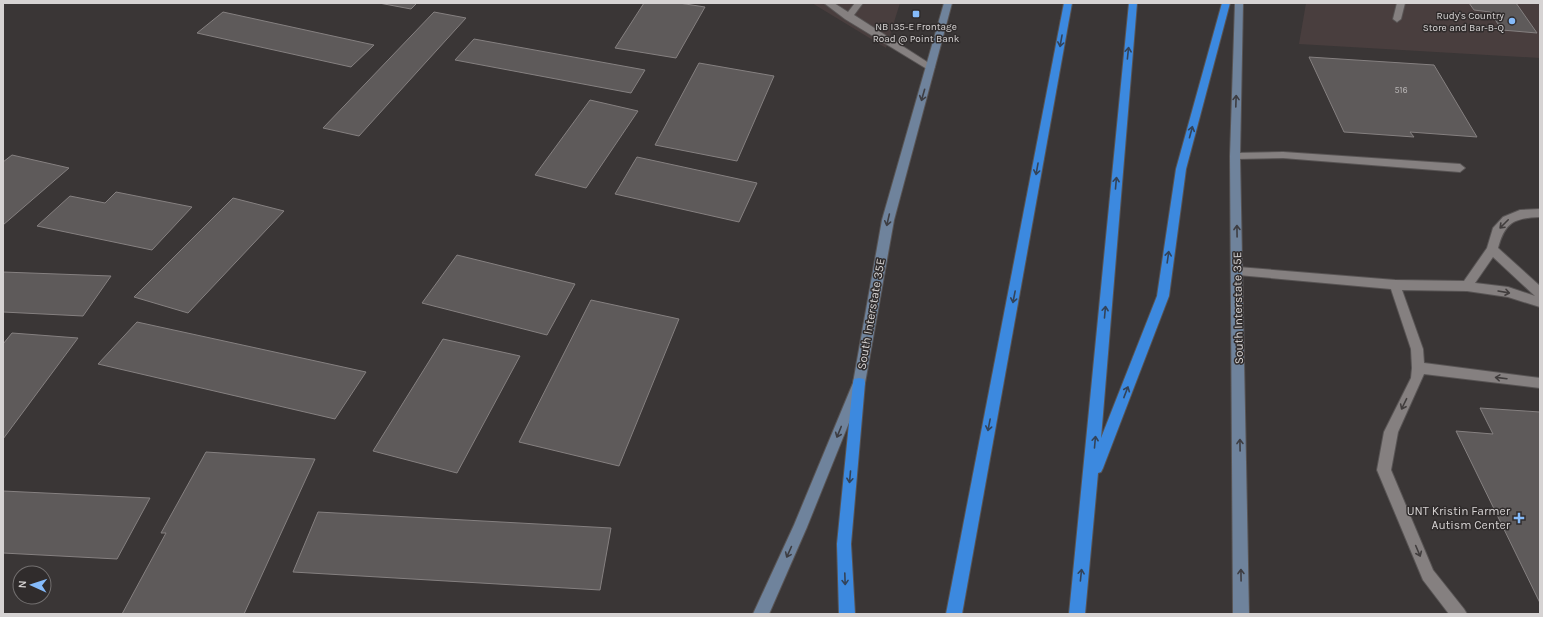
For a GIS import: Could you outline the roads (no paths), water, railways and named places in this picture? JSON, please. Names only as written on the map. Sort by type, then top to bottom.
[{"type":"highway","points":[[954,614],[1068,3]]},
{"type":"highway","points":[[1077,614],[1091,481],[1116,180],[1133,3]]},
{"type":"highway","points":[[1091,481],[1163,296],[1181,170],[1226,3]]},
{"type":"highway","points":[[847,614],[844,544],[859,383]]},
{"type":"main road","name":"South Interstate 35E","points":[[761,614],[800,527],[859,383],[888,220],[948,3]]},
{"type":"main road","name":"South Interstate 35E","points":[[1239,3],[1235,156],[1238,271],[1241,614]]},
{"type":"lane","points":[[828,3],[848,17],[866,26],[930,67]]},
{"type":"lane","points":[[848,17],[859,3]]},
{"type":"lane","points":[[1397,19],[1401,3]]},
{"type":"lane","points":[[1235,156],[1283,155],[1460,168]]},
{"type":"lane","points":[[1467,286],[1492,249],[1497,231],[1506,220],[1520,214],[1540,213]]},
{"type":"lane","points":[[1492,249],[1506,264],[1540,293]]},
{"type":"lane","points":[[1238,271],[1395,285],[1467,286],[1508,292],[1540,302]]},
{"type":"lane","points":[[1395,285],[1417,349],[1418,368],[1417,378],[1391,432],[1384,470],[1428,575],[1459,614]]},
{"type":"lane","points":[[1418,368],[1540,383]]},
{"type":"place","name":"NB I35-E Frontage Road @ Point Bank","points":[[916,14]]},
{"type":"place","name":"Rudy's Country Store and Bar-B-Q","points":[[1512,21]]},
{"type":"place","name":"UNT Kristin Farmer Autism Center","points":[[1519,518]]}]
